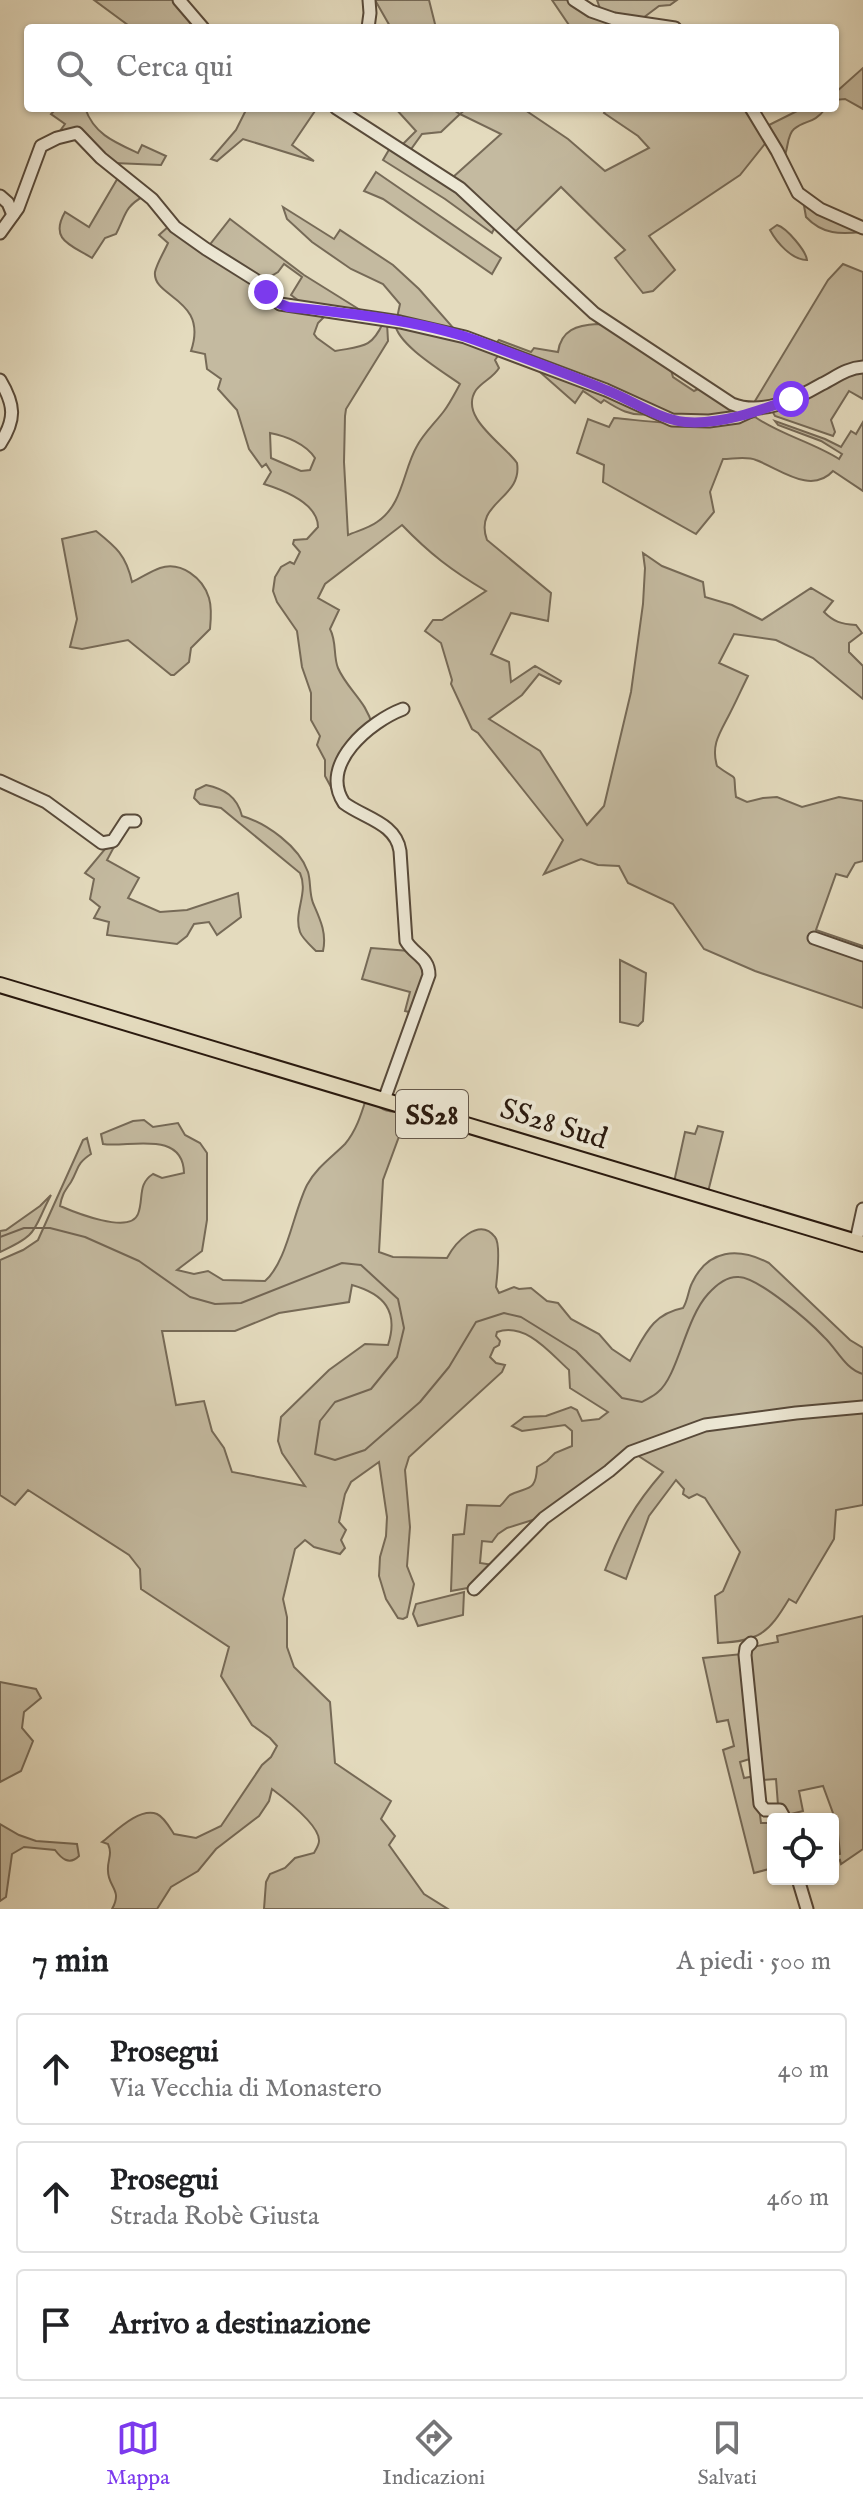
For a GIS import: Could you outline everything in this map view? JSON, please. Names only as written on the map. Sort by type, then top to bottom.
[{"type":"main road","name":"SS28 Sud","points":[[0,985],[860,1242]]},
{"type":"street","points":[[179,0],[200,24]]},
{"type":"street","points":[[369,0],[369,24]]},
{"type":"street","points":[[574,0],[591,11],[614,19],[648,24]]},
{"type":"street","points":[[342,112],[460,188],[600,317],[730,403],[753,410]]},
{"type":"street","points":[[753,112],[800,195],[820,209],[863,228]]},
{"type":"street","points":[[0,233],[13,215],[39,148],[57,138],[77,133],[101,158],[152,199],[175,227],[254,279],[280,304],[400,322],[465,337],[606,390],[677,421],[696,422],[742,416],[791,399],[847,370],[863,367]]},
{"type":"street","points":[[0,196],[8,203],[13,215]]},
{"type":"street","points":[[0,380],[11,400],[13,411],[9,428],[0,444]]},
{"type":"street","points":[[384,1100],[429,971],[426,960],[406,941],[397,838],[387,828],[344,803],[338,778],[342,761],[354,744],[380,721],[403,709]]},
{"type":"street","points":[[0,781],[46,802],[102,843],[113,841],[126,821],[135,821]]},
{"type":"street","points":[[814,938],[863,955]]},
{"type":"street","points":[[860,1242],[863,1209]]},
{"type":"street","points":[[474,1589],[541,1521],[629,1453],[705,1425],[863,1407]]},
{"type":"street","points":[[751,1643],[745,1655],[760,1804],[765,1810],[780,1810],[782,1813]]},
{"type":"street","points":[[800,1885],[807,1909]]},
{"type":"shaded area","points":[[94,0],[174,0],[195,24],[127,24]]},
{"type":"shaded area","points":[[375,0],[429,0],[435,24],[389,24]]},
{"type":"shaded area","points":[[552,0],[572,0],[620,22],[612,24],[568,24]]},
{"type":"shaded area","points":[[597,0],[677,0],[670,5],[659,6],[639,21],[602,14]]},
{"type":"shaded area","points":[[863,68],[863,109],[845,99],[839,100],[839,89]]},
{"type":"shaded area","points":[[87,112],[99,131],[113,141],[138,153],[142,145],[166,156],[161,165],[114,163],[84,135],[57,135],[65,124],[51,114]]},
{"type":"shaded area","points":[[245,112],[314,112],[292,145],[314,161],[243,139],[217,161],[211,159],[236,130]]},
{"type":"shaded area","points":[[399,112],[460,114],[441,132],[422,134],[409,152],[401,146],[416,131]]},
{"type":"shaded area","points":[[528,112],[568,139],[605,171],[649,148],[605,112],[751,112],[768,140],[740,175],[649,236],[675,270],[653,291],[643,293],[615,258],[625,250],[561,187],[514,233],[452,178],[501,134],[460,114]]},
{"type":"shaded area","points":[[795,112],[822,112],[791,132],[783,159],[765,127]]},
{"type":"shaded area","points":[[390,148],[450,186],[495,227],[492,233],[383,160]]},
{"type":"shaded area","points":[[376,172],[501,258],[492,274],[383,199],[364,191]]},
{"type":"shaded area","points":[[119,176],[144,196],[129,208],[116,234],[105,238],[92,258],[65,241],[61,235],[61,221],[65,212],[89,227]]},
{"type":"shaded area","points":[[803,200],[863,232],[839,233],[819,227],[806,217]]},
{"type":"shaded area","points":[[283,207],[334,239],[340,230],[393,265],[456,331],[397,318],[400,304],[383,284],[351,269],[312,242],[287,219]]},
{"type":"shaded area","points":[[230,219],[304,275],[365,313],[306,306],[291,295],[302,277],[284,264],[278,272],[263,281],[208,247]]},
{"type":"shaded area","points":[[777,225],[795,240],[807,260],[796,257],[781,245],[770,230]]},
{"type":"shaded area","points":[[169,226],[246,278],[271,301],[326,315],[318,323],[314,334],[335,351],[365,345],[374,338],[383,323],[387,323],[388,341],[346,409],[344,462],[348,535],[386,515],[397,497],[417,446],[460,384],[412,349],[395,324],[465,340],[500,353],[495,360],[499,368],[476,390],[472,400],[473,410],[485,430],[517,463],[517,475],[513,485],[487,517],[487,540],[551,593],[548,621],[511,613],[491,654],[509,662],[511,682],[535,666],[561,681],[559,684],[539,674],[522,695],[489,719],[540,751],[587,825],[604,806],[631,692],[643,604],[643,553],[662,566],[703,582],[705,597],[732,605],[762,620],[811,588],[833,601],[824,612],[838,622],[856,625],[862,633],[849,643],[849,652],[863,666],[863,699],[813,658],[776,640],[734,634],[719,663],[748,676],[719,735],[715,752],[717,766],[734,778],[736,797],[747,802],[777,797],[802,807],[839,797],[863,801],[863,861],[855,863],[847,877],[836,874],[816,930],[863,946],[863,1008],[755,971],[704,949],[673,904],[628,883],[619,866],[598,865],[581,859],[544,874],[563,840],[472,729],[451,684],[441,643],[425,631],[433,620],[442,620],[486,591],[441,561],[402,525],[325,584],[318,598],[339,610],[330,629],[337,663],[342,676],[366,709],[372,725],[341,760],[338,800],[325,776],[325,760],[317,745],[320,736],[311,720],[311,693],[302,667],[297,631],[273,591],[275,577],[281,567],[290,562],[294,564],[300,552],[293,544],[294,540],[307,539],[318,527],[316,519],[306,504],[264,484],[271,472],[266,464],[262,467],[249,449],[237,410],[218,389],[221,379],[207,369],[205,354],[191,351],[193,320],[179,301],[156,281],[155,272],[168,243],[159,235]],"holes":[[[270,433],[295,441],[311,453],[315,458],[310,470],[301,471],[271,458]]]},
{"type":"shaded area","points":[[843,264],[863,272],[863,364],[793,395],[752,406],[828,280]]},
{"type":"shaded area","points":[[605,325],[671,370],[673,377],[694,391],[700,388],[743,412],[710,419],[672,417],[495,344],[499,340],[531,352],[534,348],[558,352],[563,338],[571,330]]},
{"type":"shaded area","points":[[532,365],[649,414],[625,412],[604,400],[601,403],[583,391],[575,403]]},
{"type":"shaded area","points":[[863,370],[863,399],[849,391],[831,420],[835,432],[833,436],[775,416],[771,409],[850,372]]},
{"type":"shaded area","points":[[755,417],[839,459],[842,454],[821,441],[778,425],[775,421],[841,447],[851,431],[856,434],[863,422],[863,491],[833,471],[815,481],[805,480],[752,459],[723,459],[710,492],[714,512],[696,534],[603,482],[604,465],[577,453],[588,419],[609,427],[614,418],[701,424]]},
{"type":"shaded area","points":[[96,531],[119,552],[132,582],[168,566],[190,573],[206,591],[211,606],[210,629],[191,648],[189,662],[174,675],[128,640],[82,649],[70,647],[77,619],[62,539]]},
{"type":"shaded area","points":[[206,785],[229,794],[242,816],[271,830],[304,862],[323,932],[323,951],[316,951],[300,932],[298,917],[303,888],[300,873],[221,808],[200,804],[194,798],[196,790]]},
{"type":"shaded area","points":[[115,845],[107,860],[139,878],[128,898],[160,912],[187,910],[238,893],[241,917],[217,935],[209,922],[194,924],[187,936],[177,944],[107,935],[109,922],[94,918],[100,907],[90,899],[94,879],[85,873],[105,849]]},
{"type":"shaded area","points":[[371,948],[410,951],[426,969],[413,1013],[405,1011],[410,992],[362,979]]},
{"type":"shaded area","points":[[620,960],[646,973],[643,1021],[638,1026],[620,1022]]},
{"type":"shaded area","points":[[366,1099],[386,1110],[408,1112],[383,1180],[379,1252],[393,1257],[447,1258],[468,1234],[482,1229],[489,1231],[498,1246],[496,1287],[499,1293],[514,1287],[531,1288],[547,1301],[558,1303],[571,1319],[599,1334],[612,1349],[630,1361],[645,1334],[657,1321],[683,1308],[692,1283],[706,1263],[735,1253],[757,1258],[769,1263],[850,1340],[863,1348],[863,1405],[759,1415],[632,1448],[539,1518],[507,1528],[492,1542],[482,1541],[480,1563],[493,1565],[473,1587],[451,1591],[453,1535],[464,1534],[467,1505],[500,1506],[510,1495],[532,1485],[537,1467],[555,1453],[572,1446],[572,1431],[565,1425],[522,1431],[512,1426],[524,1417],[546,1416],[571,1407],[577,1410],[582,1421],[599,1419],[608,1412],[570,1388],[569,1370],[537,1341],[518,1331],[497,1332],[499,1345],[490,1357],[496,1363],[505,1365],[502,1372],[409,1457],[405,1470],[410,1527],[407,1566],[414,1584],[407,1617],[398,1618],[386,1599],[379,1576],[387,1517],[379,1462],[351,1482],[345,1494],[339,1522],[346,1530],[341,1540],[345,1548],[340,1554],[314,1547],[305,1540],[295,1549],[283,1599],[287,1617],[287,1647],[294,1667],[330,1702],[335,1763],[391,1801],[381,1819],[395,1836],[389,1845],[424,1894],[448,1909],[264,1909],[266,1882],[270,1874],[285,1868],[295,1858],[314,1853],[319,1841],[308,1820],[272,1789],[269,1801],[259,1816],[216,1849],[198,1871],[171,1887],[157,1909],[112,1909],[116,1893],[109,1876],[110,1851],[108,1844],[102,1842],[135,1817],[150,1813],[162,1818],[174,1834],[196,1838],[221,1826],[277,1746],[252,1725],[221,1676],[229,1647],[141,1589],[140,1569],[129,1555],[28,1490],[15,1505],[0,1495],[0,1260],[38,1240],[83,1140],[87,1138],[91,1154],[78,1166],[60,1206],[77,1213],[113,1222],[133,1220],[138,1214],[143,1187],[148,1178],[153,1174],[162,1178],[184,1173],[181,1159],[174,1150],[165,1146],[103,1144],[101,1134],[133,1121],[144,1120],[153,1127],[178,1123],[185,1135],[200,1143],[207,1153],[207,1220],[202,1251],[177,1270],[194,1274],[208,1271],[223,1280],[265,1281],[279,1262],[307,1185],[349,1139]],"holes":[[[352,1285],[380,1299],[390,1313],[392,1323],[388,1345],[365,1344],[329,1370],[281,1417],[278,1441],[282,1453],[305,1486],[232,1472],[224,1448],[212,1431],[204,1401],[176,1405],[162,1331],[235,1331],[279,1313],[349,1302]]]},
{"type":"shaded area","points":[[698,1126],[723,1132],[708,1192],[674,1182],[685,1132],[695,1134]]},
{"type":"shaded area","points":[[51,1195],[29,1236],[0,1252],[0,1231],[40,1206]]},
{"type":"shaded area","points":[[863,1410],[863,1505],[836,1510],[834,1539],[796,1603],[789,1599],[775,1620],[761,1633],[743,1640],[718,1643],[715,1596],[723,1591],[740,1552],[705,1498],[697,1494],[689,1498],[683,1494],[684,1489],[676,1480],[649,1516],[626,1579],[605,1570],[629,1518],[663,1472],[634,1453],[691,1432]]},
{"type":"shaded area","points":[[464,1592],[463,1615],[418,1626],[413,1614],[416,1604]]},
{"type":"shaded area","points":[[863,1616],[863,1849],[841,1864],[839,1813],[833,1813],[823,1786],[799,1791],[803,1811],[785,1813],[778,1805],[776,1779],[761,1780],[749,1657],[752,1647],[778,1642],[777,1636]]},
{"type":"shaded area","points":[[742,1654],[753,1758],[740,1762],[744,1778],[755,1776],[761,1823],[767,1823],[767,1870],[754,1873],[723,1750],[734,1746],[728,1720],[717,1722],[703,1658]]},
{"type":"shaded area","points":[[0,1682],[36,1689],[41,1698],[24,1712],[22,1728],[33,1741],[21,1771],[0,1782]]},
{"type":"shaded area","points":[[0,1824],[36,1841],[77,1844],[79,1856],[69,1861],[55,1850],[24,1847],[12,1854],[6,1897],[0,1901]]},
{"type":"waterway","points":[[0,1237],[24,1228],[50,1228],[85,1237],[139,1261],[190,1297],[215,1304],[241,1303],[342,1263],[361,1265],[398,1299],[404,1328],[397,1357],[371,1389],[335,1402],[320,1421],[315,1454],[335,1460],[365,1450],[420,1402],[449,1367],[476,1322],[504,1313],[521,1317],[576,1351],[622,1398],[642,1402],[665,1384],[693,1318],[708,1294],[722,1282],[739,1277],[748,1279],[783,1301],[817,1330],[851,1368],[863,1374]]},
{"type":"route","points":[[266,292],[288,307],[400,322],[473,339],[624,397],[677,421],[702,422],[738,417],[791,399]]}]
